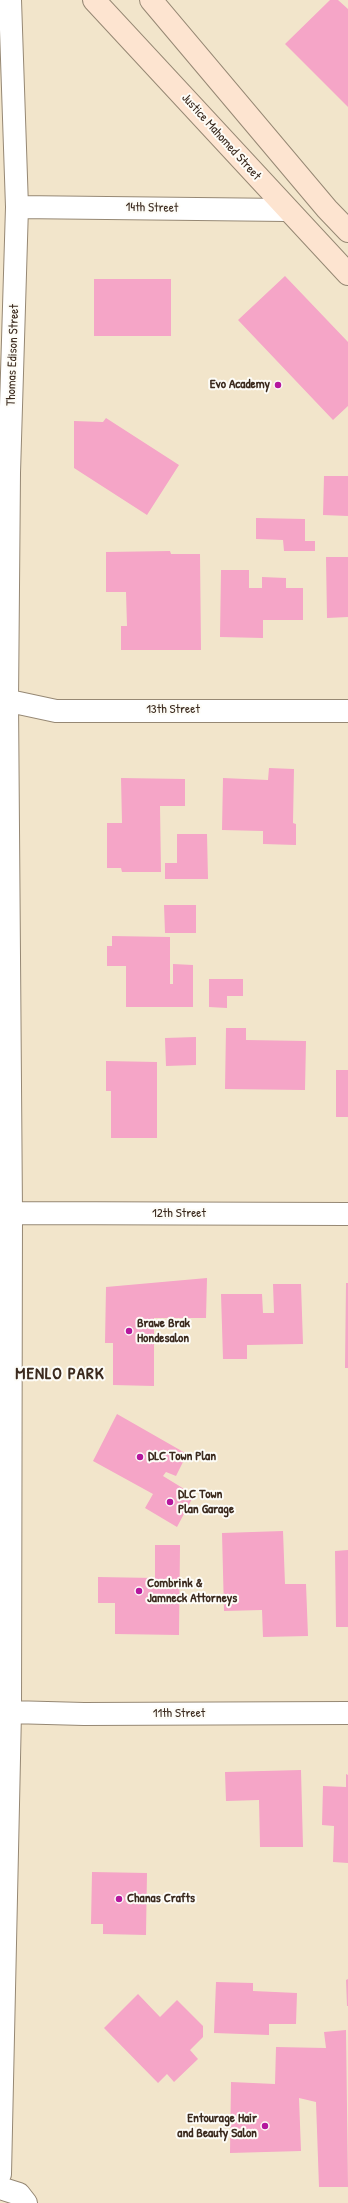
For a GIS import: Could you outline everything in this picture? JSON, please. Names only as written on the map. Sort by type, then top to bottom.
[{"type":"main road","name":"Justice Mahomed Street","points":[[94,0],[287,210],[348,274]]},
{"type":"main road","points":[[151,0],[327,209],[348,231]]},
{"type":"street","name":"Thomas Edison Street","points":[[0,2174],[2,1902],[10,1712],[10,1213],[4,700],[17,207],[10,0]]},
{"type":"street","name":"14th Street","points":[[17,207],[287,210]]},
{"type":"street","name":"13th Street","points":[[4,700],[56,711],[348,711]]},
{"type":"street","name":"12th Street","points":[[10,1213],[348,1214]]},
{"type":"street","name":"11th Street","points":[[10,1712],[84,1714],[348,1713]]},
{"type":"street","points":[[0,2188],[19,2194],[26,2203]]},
{"type":"building","points":[[330,0],[338,0],[348,9],[348,107],[285,44]]},
{"type":"building","points":[[285,276],[348,342],[348,406],[333,420],[238,320]]},
{"type":"building","points":[[94,279],[171,279],[171,336],[94,336]]},
{"type":"building","points":[[106,418],[179,465],[147,515],[74,468],[74,421],[103,422]]},
{"type":"building","points":[[324,476],[348,476],[348,516],[323,515]]},
{"type":"building","points":[[256,518],[305,519],[305,541],[315,541],[315,551],[284,551],[283,540],[256,539]]},
{"type":"building","points":[[170,551],[171,554],[200,554],[201,650],[121,650],[121,626],[127,626],[126,592],[106,592],[106,552]]},
{"type":"building","points":[[326,557],[348,557],[348,617],[327,618]]},
{"type":"building","points":[[221,570],[249,570],[249,588],[262,588],[262,577],[286,578],[286,588],[303,588],[303,620],[263,620],[263,638],[220,637]]},
{"type":"building","points":[[269,768],[294,769],[293,823],[296,824],[296,845],[263,844],[263,831],[222,830],[223,778],[268,780]]},
{"type":"building","points":[[121,778],[185,779],[185,806],[160,806],[161,872],[122,872],[121,868],[107,868],[107,823],[122,823]]},
{"type":"building","points":[[177,834],[207,834],[208,879],[165,879],[165,863],[177,863]]},
{"type":"building","points":[[164,905],[196,905],[196,933],[165,933]]},
{"type":"building","points":[[112,936],[170,937],[170,984],[173,984],[173,964],[193,965],[193,1007],[126,1007],[126,966],[107,966],[107,946],[112,946]]},
{"type":"building","points":[[209,979],[243,979],[243,996],[227,996],[227,1008],[209,1007]]},
{"type":"building","points":[[226,1028],[246,1028],[246,1040],[306,1041],[305,1090],[225,1089]]},
{"type":"building","points":[[196,1037],[196,1065],[166,1066],[165,1038]]},
{"type":"building","points":[[106,1061],[157,1062],[157,1138],[111,1138],[111,1091],[106,1091]]},
{"type":"building","points":[[336,1070],[348,1070],[348,1117],[336,1117]]},
{"type":"building","name":"Brawe Brak Hondesalon","points":[[207,1278],[206,1318],[154,1318],[154,1386],[113,1385],[113,1343],[105,1343],[106,1287]]},
{"type":"building","points":[[346,1283],[348,1283],[348,1368],[345,1368]]},
{"type":"building","points":[[273,1284],[301,1284],[303,1344],[247,1345],[247,1359],[223,1359],[221,1294],[262,1294],[263,1313],[274,1313]]},
{"type":"building","name":"DLC Town Plan","points":[[117,1414],[187,1454],[176,1476],[166,1472],[163,1476],[194,1495],[177,1527],[145,1508],[153,1494],[93,1461]]},
{"type":"building","points":[[283,1531],[285,1584],[306,1584],[308,1636],[263,1637],[262,1610],[224,1611],[222,1533]]},
{"type":"building","name":"Combrink & Jamneck Attorneys","points":[[155,1545],[180,1545],[179,1635],[115,1634],[115,1603],[98,1603],[98,1577],[155,1578]]},
{"type":"building","points":[[348,1550],[348,1627],[336,1627],[335,1551]]},
{"type":"building","points":[[301,1770],[303,1847],[260,1847],[259,1800],[226,1801],[225,1772]]},
{"type":"building","points":[[346,1774],[348,1775],[348,1863],[333,1862],[334,1826],[322,1825],[323,1786],[346,1787]]},
{"type":"building","name":"Chanas Crafts","points":[[92,1872],[147,1873],[146,1935],[103,1934],[103,1924],[91,1924]]},
{"type":"building","points":[[348,1979],[348,2006],[347,2006],[346,1980]]},
{"type":"building","points":[[216,1982],[253,1983],[253,1991],[297,1993],[296,2024],[269,2024],[269,2035],[214,2033]]},
{"type":"building","points":[[138,1994],[160,2017],[177,2000],[203,2026],[203,2037],[190,2050],[198,2059],[174,2082],[167,2074],[158,2083],[104,2028]]},
{"type":"building","name":"Entourage Hair and Beauty Salon","points":[[346,2030],[348,2187],[319,2187],[316,2102],[299,2098],[301,2151],[230,2153],[231,2082],[275,2084],[276,2047],[326,2048],[324,2032]]},
{"type":"place","name":"Evo Academy","points":[[278,385]]},
{"type":"place","name":"Brawe Brak Hondesalon","points":[[129,1331]]},
{"type":"place","name":"DLC Town Plan","points":[[140,1457]]},
{"type":"place","name":"DLC Town Plan Garage","points":[[170,1502]]},
{"type":"place","name":"Combrink & Jamneck Attorneys","points":[[139,1591]]},
{"type":"place","name":"Chanas Crafts","points":[[119,1899]]},
{"type":"place","name":"Entourage Hair and Beauty Salon","points":[[265,2126]]},
{"type":"district","name":"MENLO PARK","points":[[60,1374]]}]
